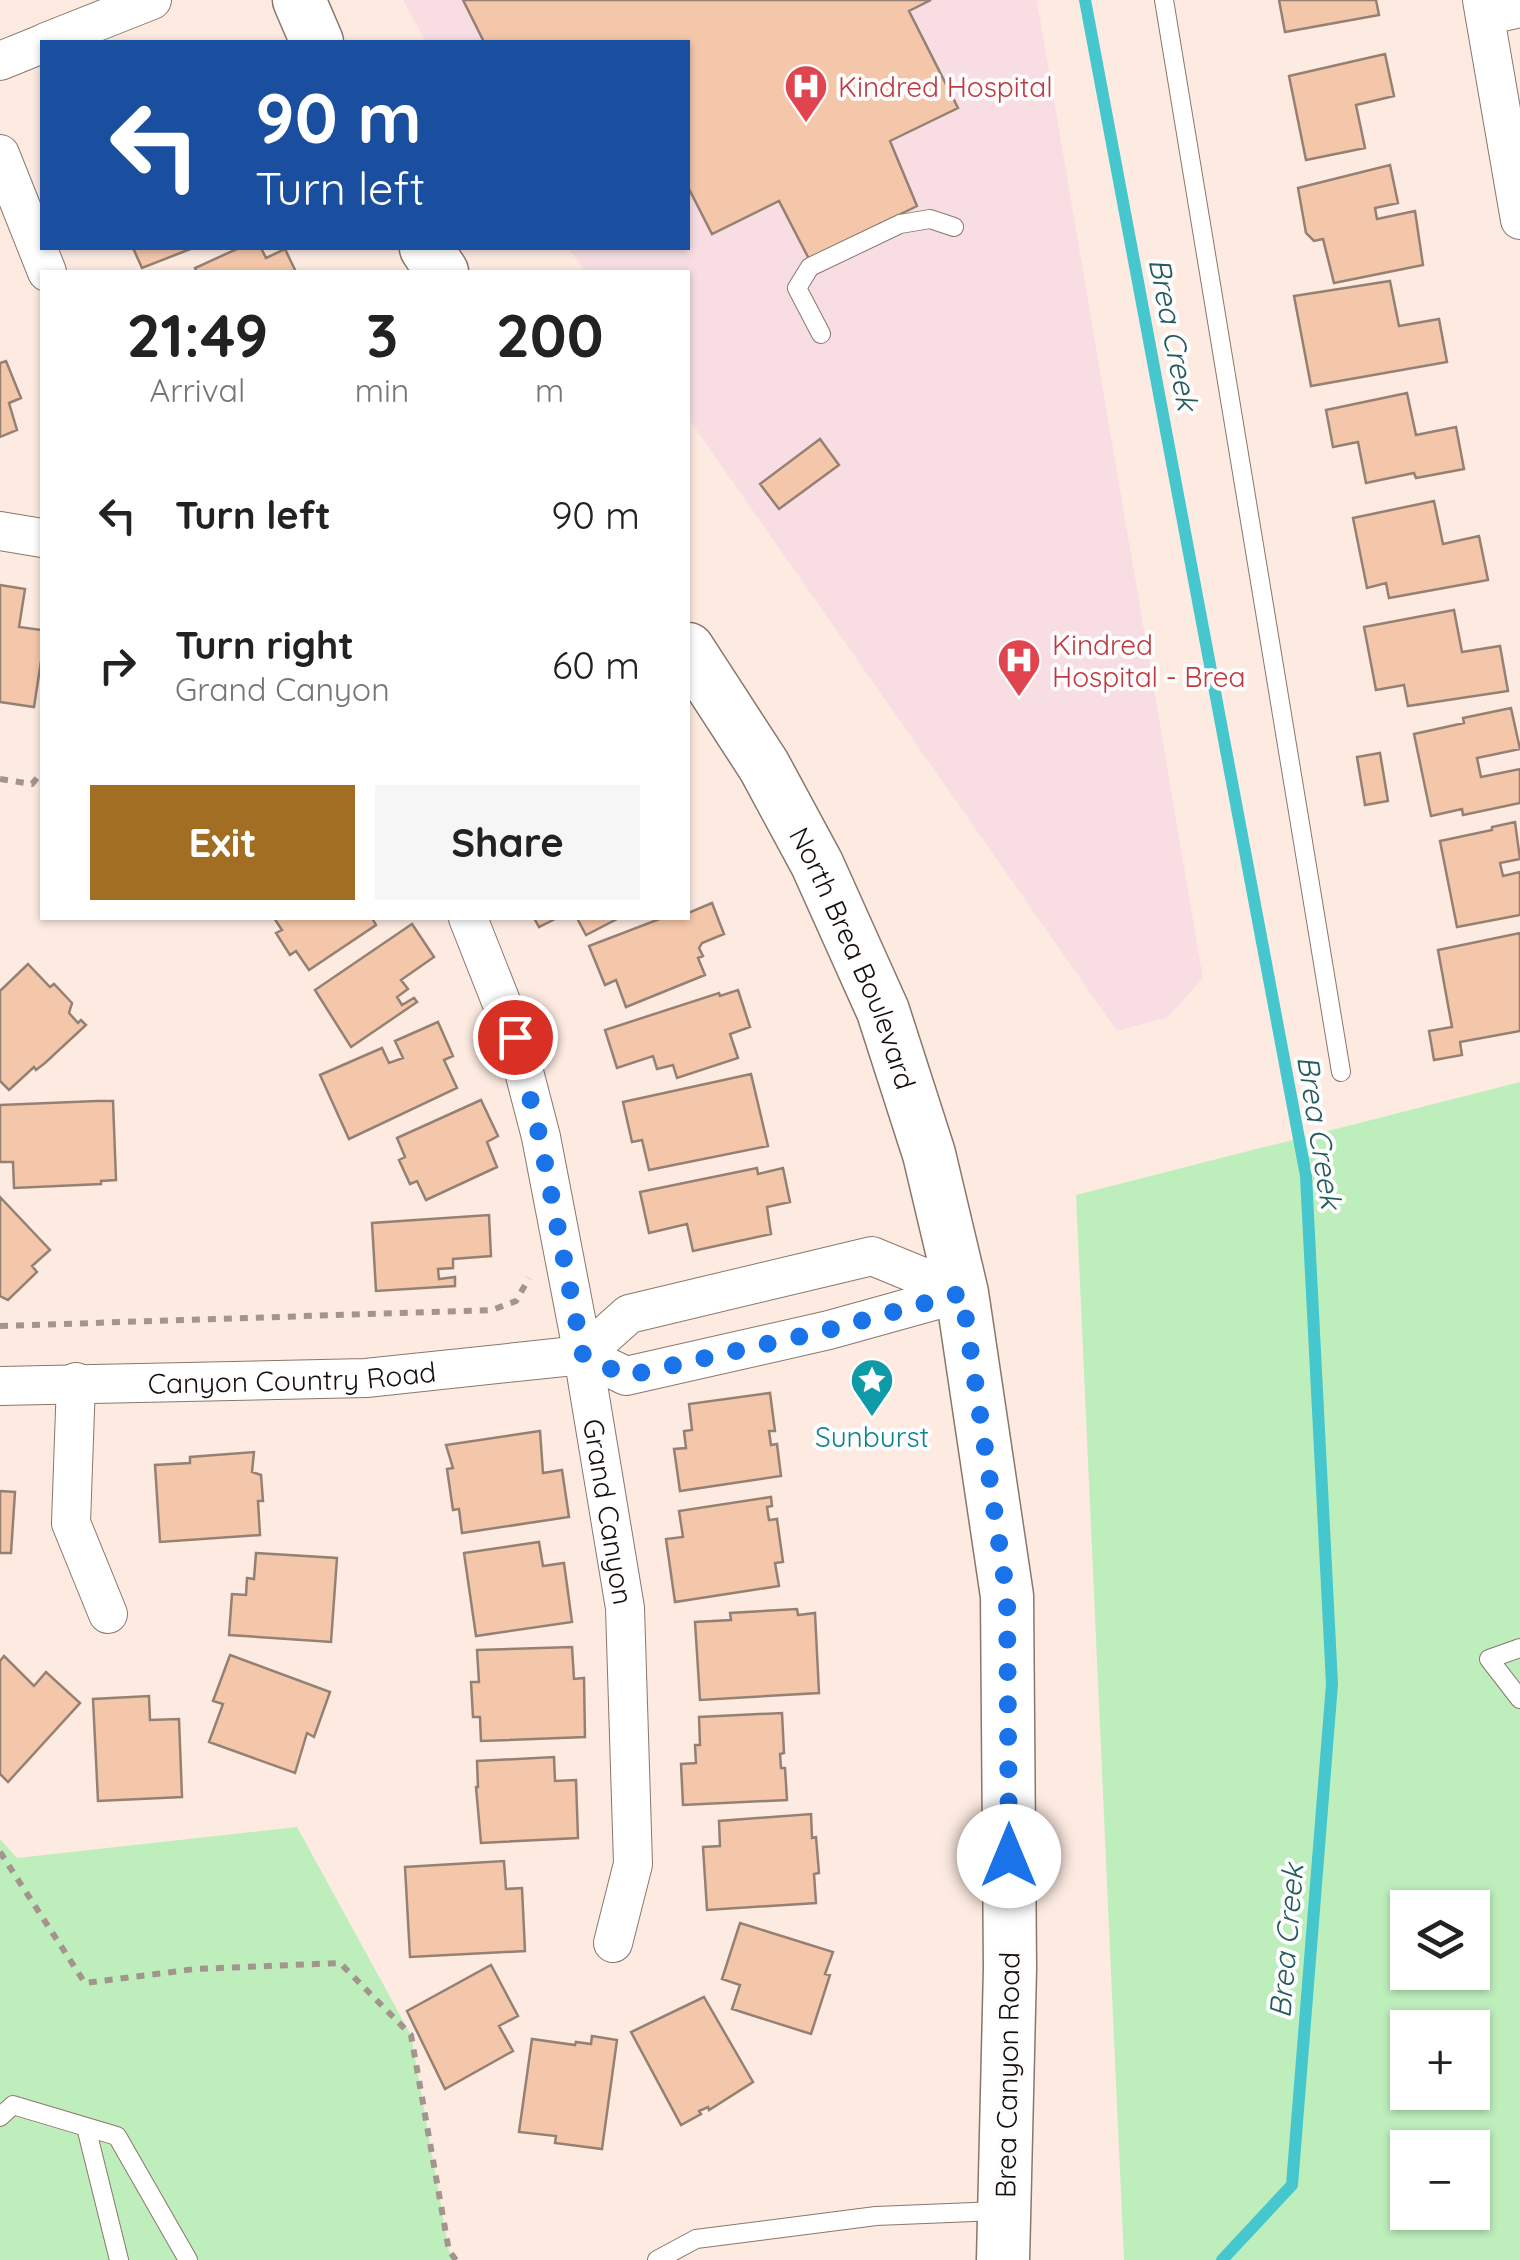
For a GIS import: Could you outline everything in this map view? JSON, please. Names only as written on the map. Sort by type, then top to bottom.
[{"type":"main road","points":[[299,0],[316,40]]},
{"type":"main road","name":"North Brea Boulevard","points":[[690,653],[764,766],[817,864],[882,1012],[928,1154],[962,1293]]},
{"type":"main road","name":"Brea Canyon Road","points":[[962,1293],[1007,1596],[1010,1968],[1003,2235]]},
{"type":"street","points":[[52,40],[152,0]]},
{"type":"street","points":[[1496,8],[1520,220]]},
{"type":"street","points":[[0,61],[40,45]]},
{"type":"street","points":[[0,154],[46,270]]},
{"type":"street","points":[[0,530],[40,538]]},
{"type":"street","name":"Grand Canyon","points":[[469,920],[515,1037],[540,1138],[583,1355],[625,1608],[633,1864],[613,1943]]},
{"type":"street","points":[[872,1256],[962,1293],[828,1330],[626,1376],[583,1355],[629,1314],[872,1256]]},
{"type":"street","name":"Canyon Country Road","points":[[0,1386],[366,1378],[583,1355]]},
{"type":"street","points":[[76,1382],[71,1524],[108,1614]]},
{"type":"lane","points":[[1164,0],[1341,1072]]},
{"type":"lane","points":[[821,334],[797,288],[810,267],[900,224],[930,220],[954,228]]},
{"type":"lane","points":[[1520,1648],[1489,1659],[1520,1699]]},
{"type":"lane","points":[[0,2116],[13,2104],[118,2136],[188,2260]]},
{"type":"lane","points":[[86,2127],[119,2260]]},
{"type":"lane","points":[[657,2260],[696,2239],[876,2216],[1003,2235]]},
{"type":"path","points":[[0,779],[32,784],[40,774]]},
{"type":"path","points":[[0,1326],[492,1310],[516,1301],[534,1268]]},
{"type":"path","points":[[0,1852],[85,1983],[195,1970],[340,1963],[411,2035],[450,2252],[456,2260]]},
{"type":"shaded area","name":"Kindred Hospital - Brea","points":[[403,0],[1037,0],[1203,978],[1168,1017],[1117,1031],[690,421],[690,270],[584,270],[570,250],[690,250],[690,40],[425,40]]},
{"type":"green space","points":[[1520,1082],[1520,2260],[1124,2260],[1076,1195]]},
{"type":"green space","points":[[297,1827],[411,2035],[449,2251],[456,2260],[0,2260],[0,1839],[17,1858]]},
{"type":"building","name":"Kindred Hospital","points":[[463,0],[931,0],[909,11],[958,108],[890,141],[917,206],[809,259],[779,201],[712,234],[690,191],[690,40],[483,40]]},
{"type":"building","points":[[1279,0],[1376,0],[1379,15],[1285,32]]},
{"type":"building","points":[[1385,54],[1394,96],[1356,105],[1365,148],[1306,160],[1289,76]]},
{"type":"building","points":[[1390,165],[1398,203],[1375,208],[1377,219],[1415,211],[1423,265],[1334,283],[1323,239],[1314,241],[1306,233],[1298,188]]},
{"type":"building","points":[[134,250],[188,250],[142,268]]},
{"type":"building","points":[[235,250],[262,250],[266,258],[285,250],[295,270],[196,270]]},
{"type":"building","points":[[1390,281],[1399,326],[1439,319],[1447,362],[1311,386],[1294,296]]},
{"type":"building","points":[[6,361],[21,398],[9,403],[17,430],[0,437],[0,363]]},
{"type":"building","points":[[1407,393],[1416,435],[1456,427],[1464,469],[1416,478],[1414,473],[1366,483],[1358,442],[1333,447],[1326,410]]},
{"type":"building","points":[[820,439],[839,465],[779,509],[760,484]]},
{"type":"building","points":[[1434,501],[1443,544],[1479,536],[1488,580],[1389,598],[1386,583],[1367,588],[1353,518]]},
{"type":"building","points":[[0,585],[25,589],[19,627],[40,630],[40,668],[34,707],[0,702]]},
{"type":"building","points":[[1454,610],[1462,652],[1500,646],[1508,691],[1408,706],[1404,685],[1376,690],[1364,627]]},
{"type":"building","points":[[1511,708],[1520,749],[1477,758],[1481,777],[1520,769],[1520,803],[1463,815],[1462,809],[1431,816],[1414,734]]},
{"type":"building","points":[[1380,753],[1388,801],[1365,805],[1357,757]]},
{"type":"building","points":[[1515,822],[1520,859],[1500,863],[1503,876],[1520,872],[1520,915],[1457,927],[1440,841]]},
{"type":"building","points":[[712,903],[724,934],[699,948],[703,956],[698,958],[705,975],[626,1007],[616,980],[605,985],[589,946],[657,920],[690,920],[690,912]]},
{"type":"building","points":[[275,920],[373,920],[376,925],[309,970],[296,951],[290,955],[276,933],[282,930]]},
{"type":"building","points":[[535,920],[553,920],[539,927]]},
{"type":"building","points":[[578,920],[615,920],[586,935]]},
{"type":"building","points":[[412,924],[434,957],[401,980],[408,989],[397,997],[402,1005],[414,998],[417,1002],[351,1047],[315,990]]},
{"type":"building","points":[[1520,933],[1520,1031],[1460,1042],[1462,1055],[1434,1060],[1429,1031],[1452,1027],[1438,950]]},
{"type":"building","points":[[28,964],[50,987],[54,984],[72,1003],[69,1013],[86,1025],[9,1090],[0,1081],[0,991]]},
{"type":"building","points":[[738,990],[750,1027],[730,1034],[738,1058],[677,1078],[673,1065],[657,1069],[653,1056],[617,1068],[605,1030]]},
{"type":"building","points":[[438,1022],[453,1056],[444,1060],[457,1088],[349,1139],[320,1075],[382,1048],[389,1063],[403,1058],[395,1041]]},
{"type":"building","points":[[751,1074],[768,1146],[649,1170],[642,1140],[632,1142],[623,1102]]},
{"type":"building","points":[[481,1100],[498,1136],[487,1142],[497,1167],[426,1200],[417,1181],[410,1184],[399,1160],[405,1157],[397,1138]]},
{"type":"building","points":[[113,1101],[116,1180],[14,1188],[13,1162],[0,1162],[0,1105]]},
{"type":"building","points":[[757,1168],[758,1174],[783,1168],[790,1202],[767,1207],[771,1234],[693,1251],[687,1224],[649,1233],[640,1192]]},
{"type":"building","points":[[0,1197],[50,1250],[32,1266],[37,1272],[8,1300],[0,1296]]},
{"type":"building","points":[[489,1215],[491,1256],[453,1259],[453,1268],[438,1269],[439,1279],[455,1277],[455,1286],[376,1291],[372,1223]]},
{"type":"building","points":[[770,1393],[775,1431],[769,1431],[771,1445],[777,1444],[781,1476],[680,1491],[674,1449],[686,1448],[684,1431],[692,1430],[689,1404]]},
{"type":"building","points":[[540,1431],[543,1473],[562,1470],[569,1517],[462,1533],[459,1509],[453,1510],[447,1469],[453,1468],[446,1445]]},
{"type":"building","points":[[254,1452],[252,1472],[261,1475],[263,1501],[258,1501],[260,1535],[160,1542],[155,1465],[190,1463],[190,1457]]},
{"type":"building","points":[[0,1491],[15,1492],[11,1553],[0,1553]]},
{"type":"building","points":[[771,1497],[772,1506],[767,1507],[769,1520],[777,1519],[783,1562],[775,1563],[779,1586],[675,1602],[666,1539],[683,1537],[679,1511]]},
{"type":"building","points":[[539,1542],[543,1566],[564,1563],[572,1622],[476,1636],[464,1553]]},
{"type":"building","points":[[256,1553],[337,1558],[331,1642],[229,1635],[232,1594],[246,1595],[247,1578],[254,1579]]},
{"type":"building","points":[[797,1609],[798,1615],[815,1613],[819,1693],[700,1700],[695,1622],[731,1620],[730,1613]]},
{"type":"building","points":[[572,1647],[574,1679],[584,1678],[585,1737],[481,1741],[480,1717],[473,1717],[471,1682],[479,1682],[477,1650]]},
{"type":"building","points":[[230,1655],[330,1692],[314,1737],[307,1733],[295,1773],[209,1742],[223,1704],[213,1701]]},
{"type":"building","points":[[4,1656],[34,1686],[46,1672],[80,1703],[8,1782],[0,1774],[0,1661]]},
{"type":"building","points":[[149,1696],[150,1720],[179,1719],[182,1797],[98,1801],[93,1699]]},
{"type":"building","points":[[782,1713],[784,1753],[780,1754],[787,1800],[683,1805],[681,1764],[696,1763],[699,1717]]},
{"type":"building","points":[[554,1757],[555,1781],[576,1780],[578,1838],[481,1843],[477,1761]]},
{"type":"building","points":[[811,1814],[819,1873],[814,1874],[816,1903],[707,1910],[703,1847],[720,1846],[719,1821]]},
{"type":"building","points":[[504,1861],[506,1889],[522,1888],[525,1951],[410,1957],[405,1867]]},
{"type":"building","points":[[740,1923],[833,1952],[825,1974],[830,1975],[811,2034],[732,2009],[740,1985],[722,1979]]},
{"type":"building","points":[[491,1965],[518,2016],[499,2026],[513,2051],[445,2089],[407,2011]]},
{"type":"building","points":[[704,1997],[753,2082],[681,2125],[631,2032]]},
{"type":"building","points":[[592,2036],[617,2040],[602,2149],[555,2143],[556,2136],[519,2132],[532,2039],[575,2045],[591,2044]]},
{"type":"waterway","name":"Brea Creek","points":[[1085,0],[1306,1176],[1332,1684],[1292,2185],[1222,2260]]},
{"type":"place","name":"Kindred Hospital","points":[[806,124]]},
{"type":"place","name":"Kindred Hospital - Brea","points":[[1019,698]]},
{"type":"place","name":"Sunburst","points":[[872,1418]]},
{"type":"route","points":[[515,1037],[540,1138],[583,1355],[626,1376],[828,1330],[962,1293],[1007,1596],[1009,1856]]}]
